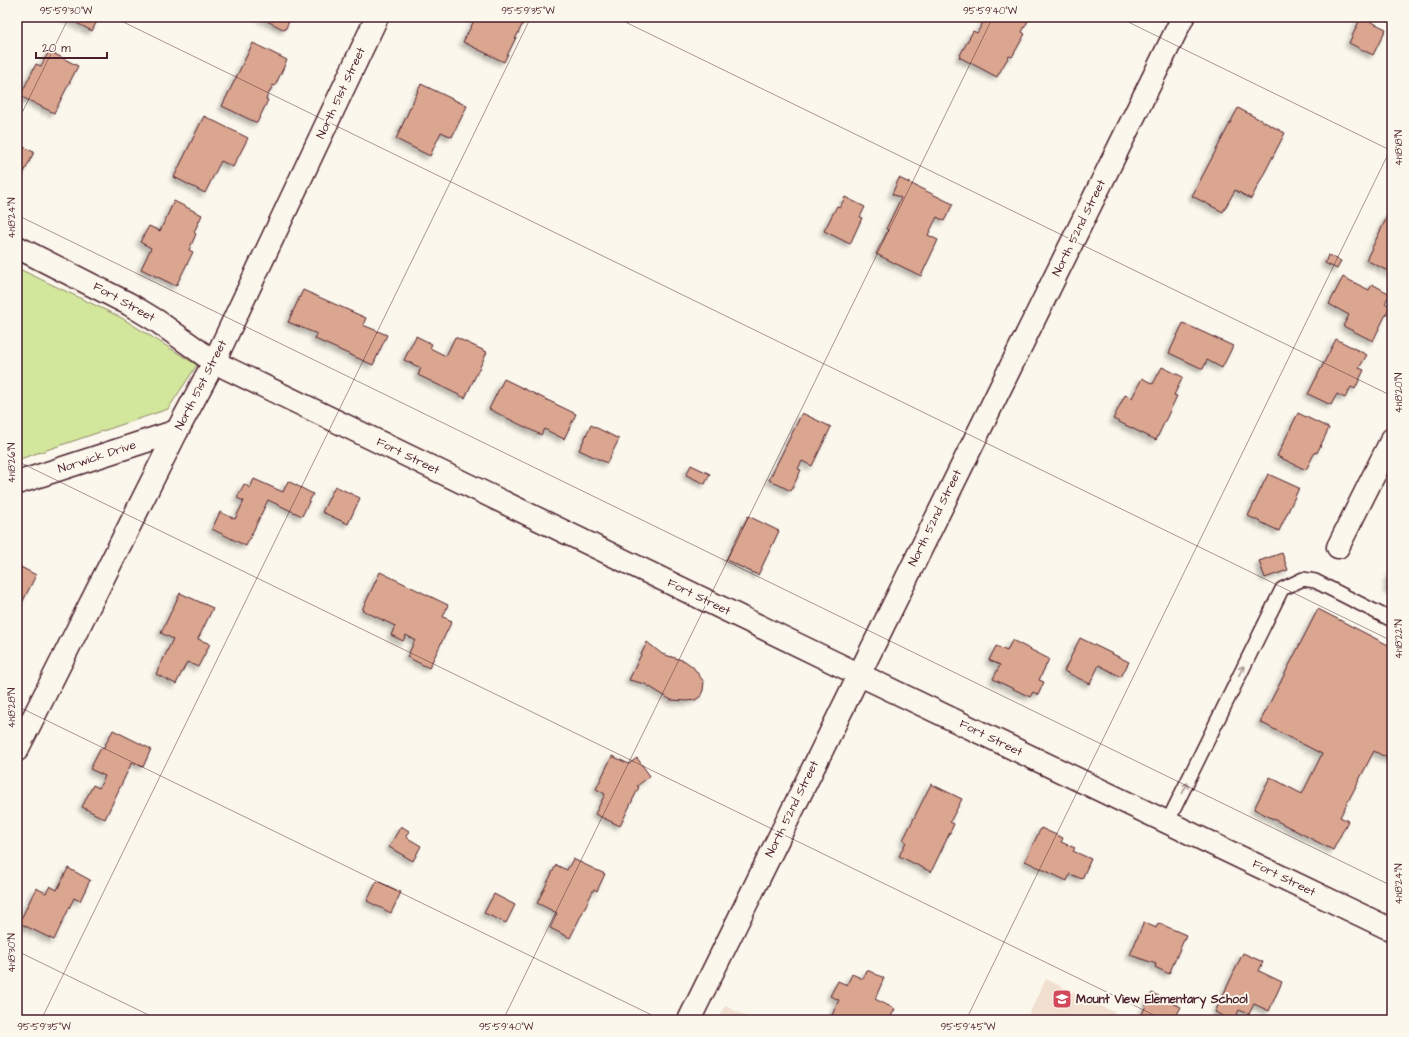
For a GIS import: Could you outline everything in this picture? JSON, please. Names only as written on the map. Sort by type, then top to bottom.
[{"type":"street","name":"North 51st Street","points":[[17,750],[177,431],[214,362],[377,17]]},
{"type":"street","name":"North 52nd Street","points":[[689,1020],[858,674],[1183,17]]},
{"type":"street","name":"Fort Street","points":[[17,247],[129,304],[157,321],[214,362],[1168,823],[1390,924]]},
{"type":"street","name":"Norwick Drive","points":[[17,483],[177,431]]},
{"type":"street","points":[[1338,547],[1392,439]]},
{"type":"lane","points":[[1168,823],[1282,589],[1303,579],[1315,581],[1392,620]]},
{"type":"shaded area","name":"Mount View Elementary School","points":[[1046,979],[1130,1020],[1026,1020]]},
{"type":"shaded area","points":[[725,1006],[754,1020],[718,1020]]},
{"type":"green space","points":[[17,268],[120,317],[197,365],[168,409],[17,460]]},
{"type":"building","points":[[65,17],[99,17],[92,31]]},
{"type":"building","points":[[259,17],[291,17],[285,30]]},
{"type":"building","points":[[476,17],[526,17],[504,62],[463,42]]},
{"type":"building","points":[[986,17],[993,17],[999,20],[1000,17],[1030,17],[1022,32],[1025,34],[1012,57],[1009,56],[997,77],[959,57],[973,31],[977,33]]},
{"type":"building","points":[[1361,17],[1386,29],[1373,55],[1349,43]]},
{"type":"building","points":[[253,43],[287,60],[275,86],[273,85],[266,99],[268,100],[257,123],[222,106]]},
{"type":"building","points":[[49,51],[78,66],[54,113],[20,96],[36,64],[41,66]]},
{"type":"building","points":[[421,84],[467,106],[452,137],[441,132],[430,156],[396,139]]},
{"type":"building","points":[[1238,108],[1285,133],[1251,199],[1235,190],[1223,212],[1192,196]]},
{"type":"building","points":[[204,116],[248,138],[233,167],[221,161],[205,193],[174,177]]},
{"type":"building","points":[[17,144],[34,152],[17,187]]},
{"type":"building","points":[[899,178],[953,204],[944,221],[937,217],[928,235],[938,240],[921,276],[876,254],[901,198],[892,194]]},
{"type":"building","points":[[845,197],[865,207],[860,217],[862,218],[850,244],[824,231],[837,206],[840,207]]},
{"type":"building","points":[[174,201],[202,215],[194,232],[196,234],[189,250],[193,252],[176,286],[141,269],[151,248],[140,242],[149,226],[160,231]]},
{"type":"building","points":[[1389,213],[1392,215],[1392,273],[1366,260]]},
{"type":"building","points":[[1328,255],[1341,261],[1337,269],[1325,263]]},
{"type":"building","points":[[1343,277],[1369,290],[1372,284],[1390,294],[1385,303],[1390,306],[1373,341],[1343,326],[1349,315],[1329,304]]},
{"type":"building","points":[[303,290],[366,318],[363,325],[387,335],[373,365],[315,339],[317,334],[288,322]]},
{"type":"building","points":[[1183,323],[1233,346],[1222,368],[1207,360],[1203,369],[1169,353]]},
{"type":"building","points":[[416,336],[432,344],[430,348],[446,356],[455,337],[487,352],[465,398],[418,375],[421,368],[404,360]]},
{"type":"building","points":[[1336,339],[1367,355],[1359,368],[1364,370],[1355,389],[1351,387],[1345,398],[1337,394],[1331,405],[1308,394]]},
{"type":"building","points":[[1162,367],[1183,377],[1174,395],[1177,396],[1156,440],[1113,419],[1125,395],[1132,398],[1142,378],[1153,384]]},
{"type":"building","points":[[504,379],[576,414],[564,439],[544,429],[541,435],[489,409]]},
{"type":"building","points":[[802,413],[831,427],[812,466],[802,461],[798,469],[801,470],[791,491],[769,480]]},
{"type":"building","points":[[1298,413],[1329,428],[1317,453],[1315,452],[1306,470],[1277,456]]},
{"type":"building","points":[[591,425],[619,439],[607,463],[579,450]]},
{"type":"building","points":[[691,465],[710,474],[705,484],[686,475]]},
{"type":"building","points":[[1268,474],[1299,488],[1279,531],[1248,516]]},
{"type":"building","points":[[254,479],[283,492],[288,481],[313,494],[302,516],[268,500],[246,546],[212,529],[220,512],[235,519],[244,501],[237,498],[244,484],[250,488]]},
{"type":"building","points":[[335,486],[360,498],[348,524],[322,512]]},
{"type":"building","points":[[748,516],[779,531],[758,575],[726,560]]},
{"type":"building","points":[[1282,553],[1288,570],[1265,578],[1259,561]]},
{"type":"building","points":[[17,565],[36,575],[17,613]]},
{"type":"building","points":[[1392,571],[1392,591],[1387,589],[1390,582],[1387,581]]},
{"type":"building","points":[[380,572],[448,605],[443,617],[452,621],[429,668],[407,657],[415,640],[406,635],[403,641],[391,635],[395,626],[362,610]]},
{"type":"building","points":[[180,593],[213,608],[198,639],[210,644],[198,667],[187,662],[176,684],[156,674],[173,639],[161,633]]},
{"type":"building","points":[[1318,609],[1392,647],[1392,759],[1391,760],[1374,751],[1340,817],[1348,821],[1333,850],[1254,809],[1270,777],[1302,794],[1322,754],[1260,722]]},
{"type":"building","points":[[1080,638],[1129,662],[1121,677],[1099,665],[1090,684],[1064,671]]},
{"type":"building","points":[[1012,640],[1049,659],[1039,680],[1044,682],[1038,695],[1033,692],[1030,697],[993,679],[1000,665],[989,660],[996,646],[1007,651]]},
{"type":"building","points":[[647,642],[662,654],[685,661],[693,667],[704,682],[701,696],[695,700],[671,700],[645,684],[629,680]]},
{"type":"building","points":[[113,730],[151,749],[143,767],[132,762],[105,819],[82,807],[93,785],[99,788],[105,776],[90,769]]},
{"type":"building","points":[[612,756],[629,764],[637,758],[650,776],[637,786],[639,787],[620,826],[595,814],[605,794],[596,789]]},
{"type":"building","points":[[931,784],[962,799],[950,822],[954,824],[931,872],[899,856],[906,842],[903,840]]},
{"type":"building","points":[[401,826],[409,831],[406,837],[421,846],[413,861],[389,847]]},
{"type":"building","points":[[1041,828],[1063,838],[1061,842],[1075,848],[1073,851],[1091,859],[1082,879],[1070,874],[1067,881],[1025,861]]},
{"type":"building","points":[[573,859],[605,874],[597,891],[594,889],[570,938],[550,928],[557,913],[537,903],[556,865],[567,870]]},
{"type":"building","points":[[68,868],[90,880],[80,901],[74,898],[54,940],[19,923],[36,888],[46,893],[50,886],[57,890]]},
{"type":"building","points":[[377,881],[401,892],[391,913],[367,901]]},
{"type":"building","points":[[494,894],[515,905],[506,923],[484,913]]},
{"type":"building","points":[[1144,922],[1156,928],[1158,923],[1186,935],[1169,974],[1155,967],[1156,964],[1130,955]]},
{"type":"building","points":[[1243,953],[1263,962],[1259,971],[1282,982],[1269,1011],[1254,1004],[1249,1014],[1239,1010],[1235,1020],[1231,1020],[1215,1012]]},
{"type":"building","points":[[867,970],[884,978],[875,999],[895,1009],[889,1020],[842,1020],[832,1015],[839,1000],[830,996],[838,981],[847,985],[852,974],[863,979]]},
{"type":"building","points":[[1152,993],[1181,1007],[1174,1020],[1139,1020]]},
{"type":"place","name":"Mount View Elementary School","points":[[1062,999]]}]
